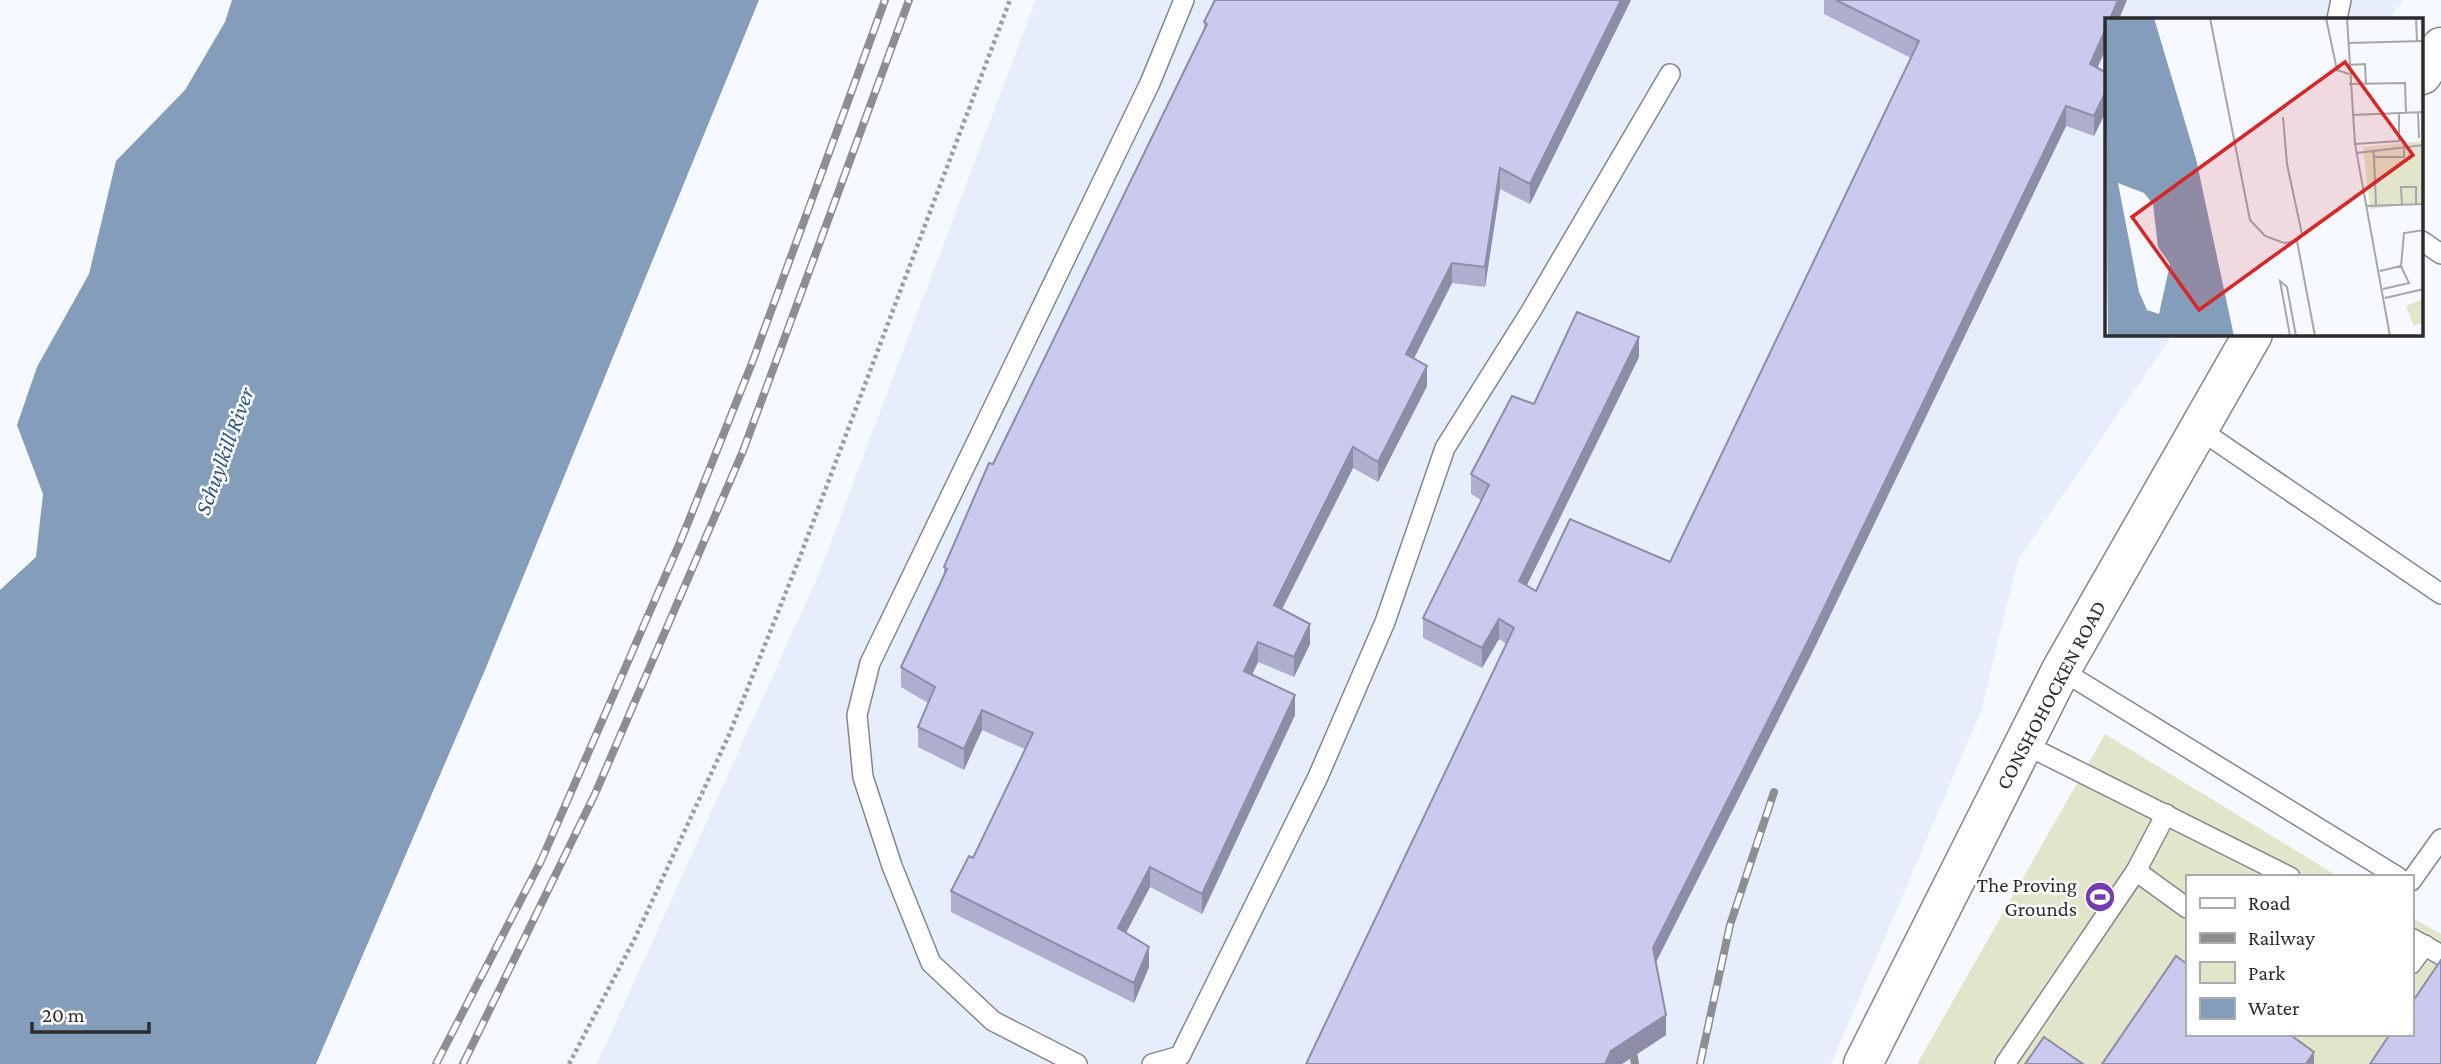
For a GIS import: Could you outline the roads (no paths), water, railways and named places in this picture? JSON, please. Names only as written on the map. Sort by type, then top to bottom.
[{"type":"main road","points":[[2424,72],[2441,47]]},
{"type":"main road","name":"CONSHOHOCKEN ROAD","points":[[1863,1064],[2061,670],[2252,336]]},
{"type":"lane","points":[[1077,1064],[993,1021],[931,963],[892,866],[863,777],[857,715],[870,663],[1150,83],[1184,0]]},
{"type":"lane","points":[[2337,18],[2341,0]]},
{"type":"lane","points":[[1152,1064],[1180,1056],[1317,779],[1385,622],[1445,448],[1531,311],[1670,74]]},
{"type":"lane","points":[[2424,242],[2441,254]]},
{"type":"lane","points":[[2199,429],[2441,594]]},
{"type":"lane","points":[[2061,670],[2395,875]]},
{"type":"lane","points":[[2024,744],[2286,875]]},
{"type":"lane","points":[[2005,1064],[2136,871],[2166,814]]},
{"type":"lane","points":[[2413,878],[2441,839]]},
{"type":"lane","points":[[2136,871],[2186,907]]},
{"type":"lane","points":[[2413,962],[2426,946]]},
{"type":"water","name":"Schuylkill River","points":[[232,0],[759,0],[485,670],[316,1064],[0,1064],[0,590],[36,557],[43,494],[17,425],[37,367],[89,274],[116,161],[185,90],[225,22]]},
{"type":"railway","points":[[436,1064],[541,861],[681,540],[752,363],[885,0]]},
{"type":"railway","points":[[463,1064],[595,794],[743,451],[909,0]]},
{"type":"railway","points":[[1700,1064],[1730,925],[1774,792]]},
{"type":"railway","points":[[1630,1036],[1635,1064]]},
{"type":"place","name":"The Proving Grounds","points":[[2100,897]]}]
